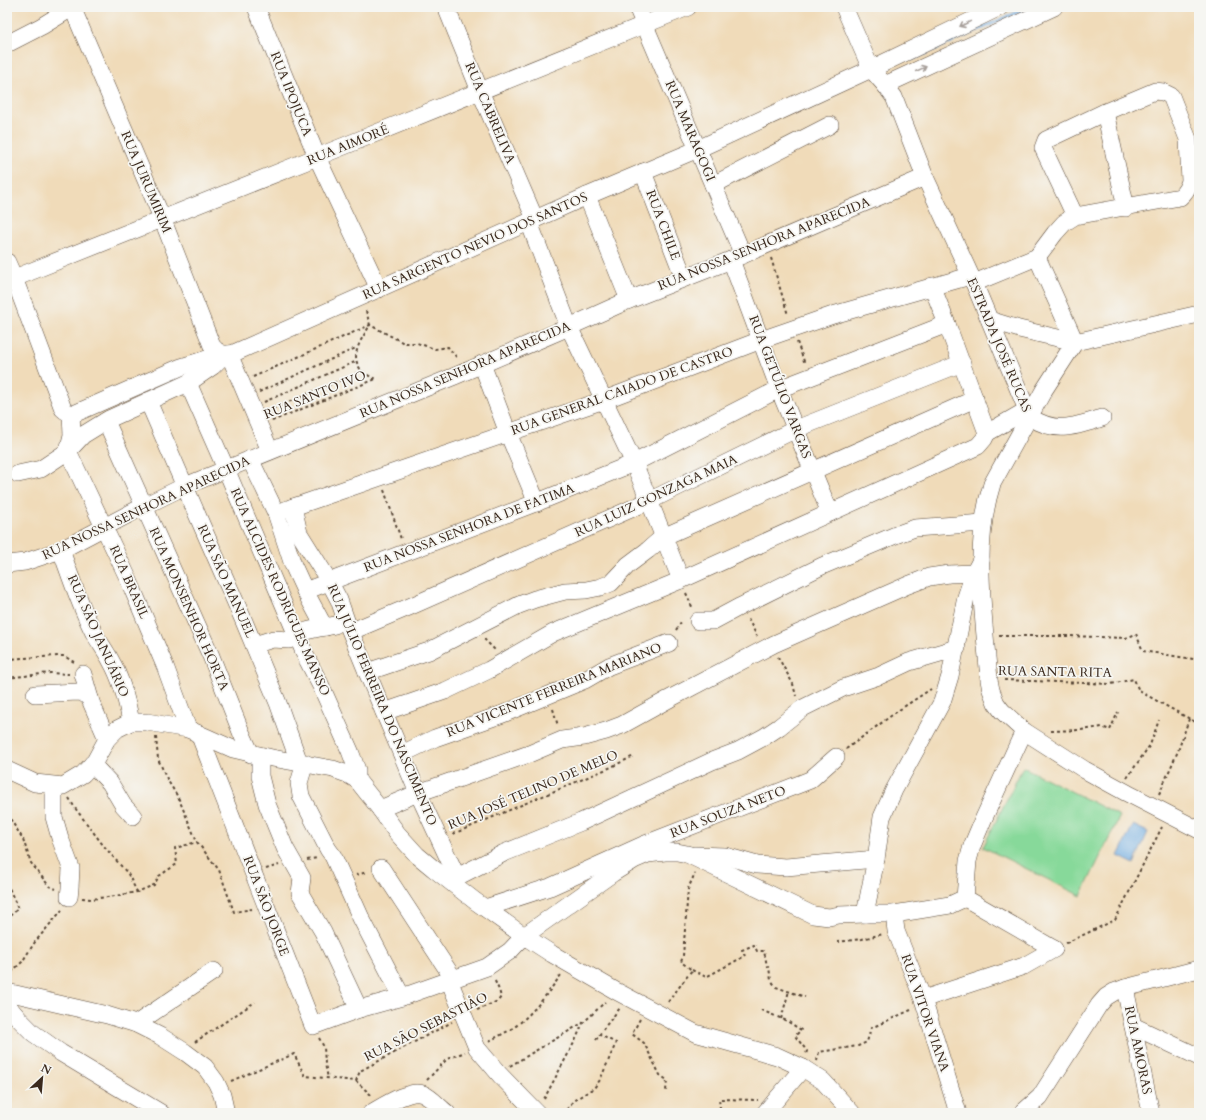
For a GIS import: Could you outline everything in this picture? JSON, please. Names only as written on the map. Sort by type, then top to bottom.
[{"type":"street","points":[[7,44],[42,26],[72,7]]},
{"type":"street","name":"RUA JURUMIRIM","points":[[72,7],[162,218],[212,346],[216,350],[225,354],[241,382],[270,451]]},
{"type":"street","name":"RUA IPOJUCA","points":[[256,7],[317,157],[379,289]]},
{"type":"street","name":"RUA CABRELIVA","points":[[446,7],[532,221],[569,327],[634,462],[681,580]]},
{"type":"street","name":"RUA MARAGOGI","points":[[638,7],[713,184],[737,258]]},
{"type":"street","name":"RUA AIMORÉ","points":[[11,279],[688,7]]},
{"type":"street","name":"ESTRADA JOSÉ RUCAS","points":[[844,7],[871,69],[894,97],[925,177],[990,320],[1028,413],[992,484],[987,500],[977,566],[986,636],[989,680],[996,703],[1002,711],[1024,731],[1085,770],[1199,830]]},
{"type":"street","name":"RUA SARGENTO NEVIO DOS SANTOS","points":[[73,413],[181,367],[225,354],[234,353],[587,196],[698,149],[871,69],[1000,7]]},
{"type":"street","points":[[885,85],[1054,7]]},
{"type":"street","points":[[1075,216],[1043,148],[1046,140],[1105,112],[1155,91],[1163,92],[1171,96],[1193,138],[1190,181],[1189,187],[1185,192],[1180,197],[1126,208],[1075,216],[1064,223],[1037,257],[1075,342]]},
{"type":"street","points":[[1105,112],[1126,208]]},
{"type":"street","points":[[713,184],[830,125]]},
{"type":"street","name":"RUA CHILE","points":[[643,172],[684,278]]},
{"type":"street","name":"RUA NOSSA SENHORA APARECIDA","points":[[7,564],[25,562],[61,550],[185,486],[482,364],[629,300],[737,258],[925,177]]},
{"type":"street","points":[[587,196],[629,300]]},
{"type":"street","name":"RUA GENERAL CAIADO DE CASTRO","points":[[276,513],[604,400],[761,340],[833,315],[932,286],[972,280],[1037,257]]},
{"type":"street","name":"RUA GETÚLIO VARGAS","points":[[737,258],[761,340],[778,389],[830,513]]},
{"type":"street","points":[[7,262],[11,279],[63,409],[66,412],[73,413],[72,435],[68,451]]},
{"type":"street","points":[[384,712],[445,691],[489,670],[553,633],[681,580],[978,446],[984,439],[986,429],[932,286]]},
{"type":"street","points":[[990,320],[1019,329],[1075,342],[1199,314]]},
{"type":"street","name":"RUA NOSSA SENHORA DE FATIMA","points":[[304,591],[537,502],[634,462],[778,389],[947,324]]},
{"type":"street","points":[[986,429],[1028,413],[1075,342]]},
{"type":"street","points":[[18,474],[40,469],[68,451],[83,435],[106,421],[188,383],[213,366],[225,354]]},
{"type":"street","name":"RUA LUIZ GONZAGA MAIA","points":[[254,645],[273,639],[289,640],[296,634],[311,629],[326,627],[349,627],[409,607],[649,502],[796,429],[962,363]]},
{"type":"street","points":[[482,364],[508,433],[537,502]]},
{"type":"street","name":"RUA ALCIDES RODRIGUES MANSO","points":[[188,383],[296,634],[350,751],[357,770],[357,780]]},
{"type":"street","points":[[367,672],[429,651],[519,605],[564,591],[586,590],[611,583],[628,565],[663,537],[975,399]]},
{"type":"street","name":"RUA SÃO MANUEL","points":[[148,401],[254,645],[302,763]]},
{"type":"street","points":[[1028,413],[1044,424],[1054,428],[1074,427],[1102,418]]},
{"type":"street","name":"RUA MONSENHOR HORTA","points":[[106,421],[211,656],[241,732],[256,755]]},
{"type":"street","name":"RUA BRASIL","points":[[68,451],[130,583],[194,731]]},
{"type":"street","points":[[250,459],[276,513],[293,565],[304,591],[320,621],[326,627]]},
{"type":"street","name":"RUA JÚLIO FERREIRA DO NASCIMENTO","points":[[293,507],[299,534],[340,600],[367,672],[418,793],[440,840],[455,880]]},
{"type":"street","points":[[698,621],[713,621],[740,606],[822,566],[915,528],[983,523]]},
{"type":"street","name":"RUA SÃO JANUÁRIO","points":[[61,550],[94,634],[112,661],[119,678],[127,700],[131,722]]},
{"type":"street","points":[[380,810],[418,793],[530,754],[562,740],[584,737],[622,725],[768,647],[825,620],[929,577],[949,574],[977,566]]},
{"type":"street","points":[[865,914],[876,859],[882,817],[894,790],[942,702],[950,676],[966,597],[977,566]]},
{"type":"street","name":"RUA VICENTE FERREIRA MARIANO","points":[[402,754],[435,738],[502,714],[585,680],[609,666],[668,643]]},
{"type":"street","points":[[455,880],[504,853],[580,822],[712,761],[738,751],[764,737],[803,708],[843,688],[879,676],[909,662],[956,648]]},
{"type":"street","points":[[83,674],[90,698],[107,739]]},
{"type":"street","points":[[35,694],[78,692],[90,698]]},
{"type":"street","points":[[7,770],[35,783],[58,786],[83,774],[95,760],[107,739],[117,729],[131,722],[155,723],[194,731],[233,749],[256,755],[333,769],[347,774],[357,780],[397,834],[414,852],[434,869],[455,880],[485,908],[524,936],[568,964],[622,995],[695,1033],[777,1056],[808,1071],[823,1081],[852,1113]]},
{"type":"street","name":"RUA SÃO JORGE","points":[[194,731],[267,906],[313,1026]]},
{"type":"street","points":[[965,898],[968,861],[972,846],[1024,731]]},
{"type":"street","points":[[256,755],[267,804],[284,848],[302,878],[300,893],[323,932],[359,1009]]},
{"type":"street","name":"RUA SOUZA NETO","points":[[485,908],[550,887],[643,845],[810,780],[836,757]]},
{"type":"street","points":[[302,763],[299,783],[301,796],[333,856],[361,918],[402,997]]},
{"type":"street","points":[[92,764],[110,783],[123,805],[133,816]]},
{"type":"street","points":[[58,786],[54,817],[71,868],[69,894]]},
{"type":"street","points":[[313,1026],[359,1009],[402,997],[487,966],[510,951],[524,936],[613,873],[634,860],[648,854],[665,852],[694,858],[813,915],[829,917],[865,914],[894,914],[950,904],[965,898]]},
{"type":"street","points":[[694,858],[725,856],[757,865],[786,867],[876,859]]},
{"type":"street","points":[[381,868],[451,979],[464,1017],[477,1048],[498,1073],[537,1113]]},
{"type":"street","points":[[965,898],[1054,949]]},
{"type":"street","name":"RUA VITOR VIANA","points":[[894,914],[896,931],[924,1001],[958,1113]]},
{"type":"street","points":[[924,1001],[1024,966],[1054,949]]},
{"type":"street","points":[[1022,1113],[1040,1097],[1099,1005],[1106,997],[1125,988],[1199,969]]},
{"type":"street","points":[[136,1024],[214,971]]},
{"type":"street","name":"RUA AMORAS","points":[[1125,988],[1151,1113]]},
{"type":"street","points":[[7,992],[107,1015],[136,1024],[160,1036],[183,1050],[205,1067],[222,1095],[226,1113]]},
{"type":"street","points":[[7,1005],[19,1020],[33,1033],[61,1053],[161,1113]]},
{"type":"street","points":[[1133,1026],[1199,1057]]},
{"type":"street","points":[[764,1107],[808,1071]]},
{"type":"street","points":[[377,1110],[404,1096],[422,1093],[447,1113]]},
{"type":"path","points":[[767,245],[792,329],[809,377]]},
{"type":"path","points":[[361,296],[370,325],[404,343],[417,343],[435,349],[448,347],[465,371]]},
{"type":"path","points":[[253,412],[356,348],[370,325]]},
{"type":"path","points":[[241,382],[370,325]]},
{"type":"path","points":[[253,412],[362,371],[357,361],[356,348]]},
{"type":"path","points":[[253,412],[357,361]]},
{"type":"path","name":"RUA SANTO IVO","points":[[253,412],[376,379],[362,371]]},
{"type":"path","points":[[379,478],[406,553]]},
{"type":"path","points":[[681,580],[698,621]]},
{"type":"path","points":[[740,606],[793,684],[799,711]]},
{"type":"path","name":"RUA VICENTE FERREIRA MARIANO","points":[[668,643],[681,622],[692,619],[698,621]]},
{"type":"path","points":[[474,628],[506,660]]},
{"type":"path","points":[[986,636],[1126,638],[1136,634],[1143,650],[1199,660]]},
{"type":"path","points":[[7,645],[8,659],[64,656],[79,665],[83,674],[50,673],[7,678]]},
{"type":"path","name":"RUA SANTA RITA","points":[[989,680],[1111,684],[1134,680],[1139,691],[1199,724]]},
{"type":"path","points":[[836,757],[899,710],[931,689]]},
{"type":"path","points":[[548,695],[562,740]]},
{"type":"path","points":[[1050,731],[1081,730],[1102,727],[1110,730],[1118,712]]},
{"type":"path","points":[[1153,807],[1178,751],[1189,719]]},
{"type":"path","points":[[1120,789],[1150,745],[1159,720]]},
{"type":"path","points":[[155,723],[158,759],[168,781],[178,796],[197,842],[219,870],[234,912],[267,906]]},
{"type":"path","name":"RUA JOSÉ TELINO DE MELO","points":[[440,840],[634,756]]},
{"type":"path","points":[[58,786],[103,845],[128,874],[137,892]]},
{"type":"path","points":[[7,814],[23,839],[31,863],[49,886],[69,894],[91,899],[137,892],[154,885],[159,876],[177,864],[176,848],[197,842]]},
{"type":"path","points":[[1054,949],[1115,920],[1168,814]]},
{"type":"path","points":[[694,858],[688,889],[683,956],[681,962],[692,970],[706,977],[745,956],[742,950],[754,944],[757,951],[764,951],[771,980],[776,987],[805,997]]},
{"type":"path","points":[[343,878],[381,868]]},
{"type":"path","points":[[7,884],[18,909],[7,918]]},
{"type":"path","points":[[7,976],[22,962],[63,909],[69,894]]},
{"type":"path","points":[[837,942],[862,939],[896,931]]},
{"type":"path","points":[[418,1093],[423,1085],[447,1059],[477,1048],[514,1027],[532,1012],[568,964]]},
{"type":"path","name":"RUA SÃO SEBASTIÅO","points":[[356,1081],[360,1071],[498,1001],[501,997],[500,990],[487,966]]},
{"type":"path","points":[[668,1003],[692,970]]},
{"type":"path","points":[[781,1018],[789,991]]},
{"type":"path","points":[[498,1073],[584,1022],[622,995]]},
{"type":"path","points":[[596,1040],[622,995]]},
{"type":"path","points":[[808,1071],[819,1052],[858,1046],[867,1042],[871,1028],[924,1001]]},
{"type":"path","points":[[183,1050],[255,1002]]},
{"type":"path","points":[[647,1008],[632,1034],[644,1044],[660,1075],[667,1080],[666,1091]]},
{"type":"path","points":[[761,1010],[781,1018],[801,1030],[795,1036],[807,1051],[808,1071]]},
{"type":"path","points":[[537,1113],[584,1022]]},
{"type":"path","points":[[313,1026],[324,1047],[328,1079]]},
{"type":"path","points":[[562,1113],[573,1101],[594,1088],[600,1080],[616,1043],[600,1035]]},
{"type":"path","points":[[218,1087],[294,1054],[305,1076],[356,1081],[377,1110]]},
{"type":"path","points":[[708,1113],[720,1108],[719,1099],[764,1107]]},
{"type":"green space","points":[[1023,767],[1120,816],[1081,896],[983,847]]},
{"type":"water","points":[[1133,825],[1148,832],[1134,864],[1118,856]]},
{"type":"waterway","points":[[912,59],[1030,7]]}]
